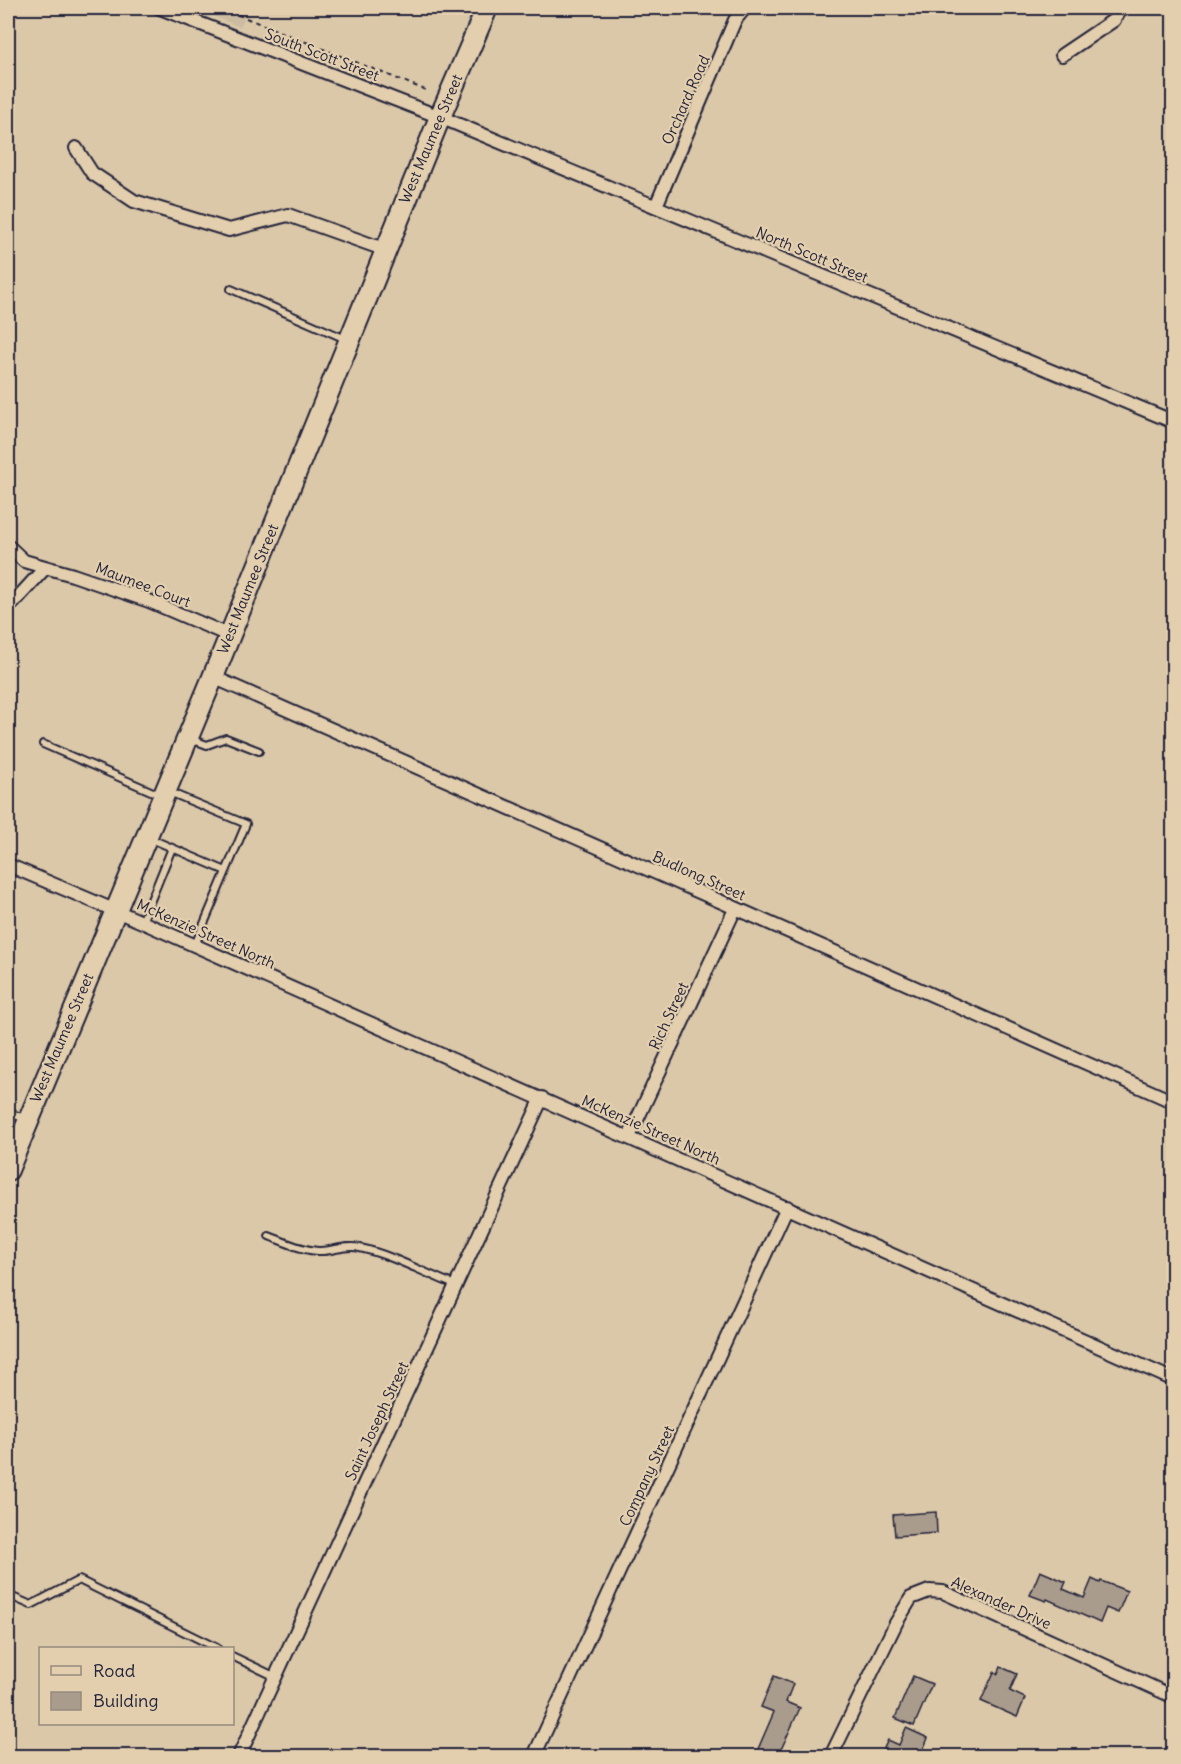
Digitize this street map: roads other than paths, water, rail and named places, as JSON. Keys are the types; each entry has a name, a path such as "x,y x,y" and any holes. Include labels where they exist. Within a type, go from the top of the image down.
{"main road":[{"name":"West Maumee Street","path":"8,1170 213,677 348,340 487,8"}],"street":[{"name":"South Scott Street","path":"160,8 440,117"},
{"name":"Orchard Road","path":"656,206 735,20 745,8"},
{"path":"1062,55 1114,20 1120,8"},
{"name":"North Scott Street","path":"440,117 1173,422"},
{"path":"76,148 92,173 134,201 229,230 288,215 386,250"},
{"name":"Maumee Court","path":"8,546 24,561 73,574 149,601 228,635"},
{"path":"8,606 45,568"},
{"name":"Budlong Street","path":"213,677 1173,1102"},
{"name":"McKenzie Street North","path":"8,865 116,910 542,1098 1173,1380"},
{"name":"Rich Street","path":"629,1137 735,909"},
{"name":"Saint Joseph Street","path":"240,1756 542,1098"},
{"name":"Company Street","path":"534,1756 787,1207"},
{"name":"Alexander Drive","path":"831,1756 896,1623 911,1598 928,1591 943,1592 1173,1696"}],"lane":[{"path":"231,289 348,340"},
{"path":"188,737 207,745 226,738 259,751"},
{"path":"43,744 246,824 195,945"},
{"path":"146,837 226,871"},
{"path":"142,922 172,848"},
{"path":"8,1113 29,1119"},
{"path":"269,1236 304,1250 320,1251 357,1247 375,1252 456,1286"},
{"path":"8,1595 31,1605 80,1580 215,1647"},
{"path":"234,1657 276,1677"}]}
